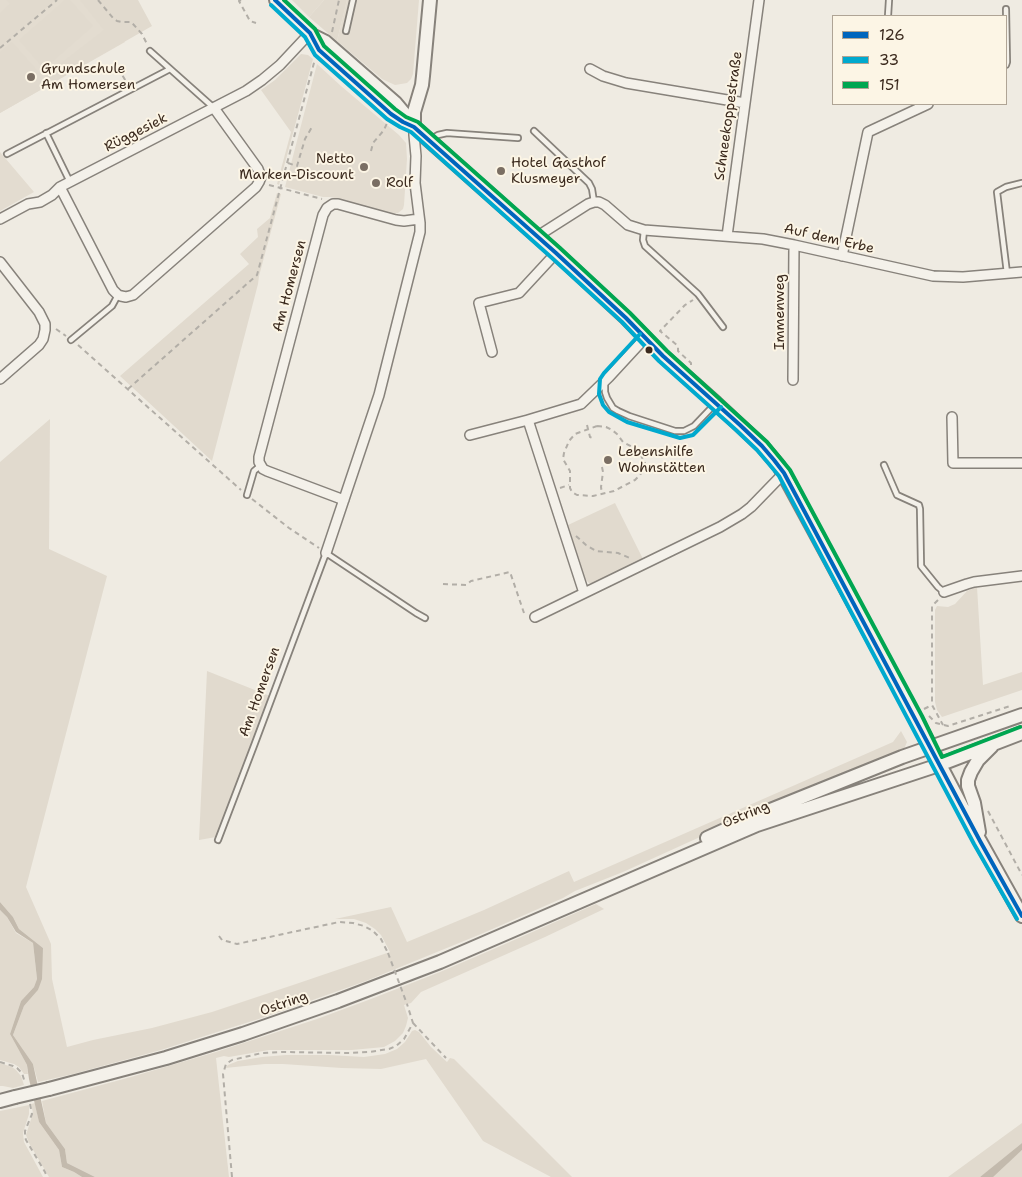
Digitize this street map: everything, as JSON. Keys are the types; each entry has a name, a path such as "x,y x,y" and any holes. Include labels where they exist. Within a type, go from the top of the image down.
{"main road":[{"path":"430,0 424,76 414,112 414,127 626,318 688,379 762,446 784,473 980,842 1022,916"},
{"name":"Ostring","path":"568,907 647,865 753,817 902,757 1022,715"},
{"name":"Ostring","path":"0,1100 15,1098 175,1055 338,1001 440,962 757,825 939,765 1022,733"},
{"path":"980,842 974,803 968,786 968,780 978,760 995,743"}],"street":[{"path":"275,0 310,33 326,42 396,102 414,127"},
{"name":"Schneekoppestraße","path":"728,236 759,0"},
{"path":"310,33 319,50 397,119 414,127"},
{"name":"Rüggesiek","path":"0,219 28,204 40,202 52,195 60,187 246,91 280,65 310,33"},
{"path":"590,70 626,83 745,103"},
{"path":"842,256 868,132 926,105"},
{"path":"60,187 113,290 118,295 126,297 133,295 256,187 259,182 261,177 258,169 214,108"},
{"name":"Am Homersen","path":"326,553 383,380 420,232 415,183 414,127"},
{"path":"539,238 544,232 594,202 605,205 628,225 644,230"},
{"path":"329,206 338,204 396,220 419,219"},
{"name":"Am Homersen","path":"261,465 259,457 323,215 329,206"},
{"name":"Auf dem Erbe","path":"644,230 763,239 933,276 953,277 1022,272"},
{"name":"Immenweg","path":"793,380 794,245"},
{"path":"492,352 480,303 519,292 556,253"},
{"path":"0,262 38,312 45,330 39,345 0,379"},
{"path":"470,435 581,404 646,338"},
{"path":"952,417 953,463 1022,463"},
{"path":"528,420 584,593"},
{"path":"261,465 267,471 344,500"},
{"path":"535,616 720,528 742,514 784,473"},
{"path":"944,592 974,582 1022,576"}],"lane":[{"path":"346,31 353,0"},
{"path":"888,15 889,0"},
{"path":"1006,9 1006,15"},
{"path":"150,51 214,108"},
{"path":"7,154 170,69"},
{"path":"534,131 589,183 594,202"},
{"path":"46,133 70,182"},
{"path":"429,140 435,136 447,133 518,138"},
{"path":"1007,273 997,192 1006,186 1022,183"},
{"path":"644,230 643,240 645,246 700,296 723,327"},
{"path":"71,340 112,306 118,295"},
{"path":"609,376 604,392 613,408 629,416 675,432 684,431 694,426 716,403"},
{"name":"Am Homersen","path":"247,495 254,472 261,465"},
{"path":"884,465 897,495 918,505 920,509 921,566 944,592"},
{"path":"326,553 425,618"},
{"name":"Am Homersen","path":"218,840 326,553"}],"path":[{"path":"0,48 57,0"},
{"path":"98,0 114,18 122,22 131,22 150,51"},
{"path":"240,0 250,21 256,23"},
{"path":"326,42 332,32 339,0"},
{"path":"128,389 257,275 315,56 319,50"},
{"path":"118,68 130,90"},
{"path":"371,151 373,143 384,130 391,114"},
{"path":"288,163 297,166 305,139 312,127"},
{"path":"259,182 324,200 329,206"},
{"path":"691,363 678,351 678,346 660,331 685,305 700,296"},
{"path":"44,324 50,325 71,340 247,495 289,528 326,553"},
{"path":"587,425 590,437 595,439"},
{"path":"601,426 612,430 623,442 638,450 645,463 645,467 640,475 631,483 602,494 581,496 572,492 569,484 570,471 564,459 564,453 569,441 575,434 588,429 601,426"},
{"path":"602,467 602,494"},
{"path":"565,535 572,534 576,536 596,551 618,553 627,556 637,567"},
{"path":"442,584 466,586 472,581 510,572 524,613"},
{"path":"944,592 932,606 932,705 944,726"},
{"path":"924,709 932,705"},
{"path":"948,726 1013,705"},
{"path":"987,810 1022,875"},
{"path":"220,936 222,940 237,944 339,922 364,926 381,939 388,953 413,1023 446,1058"},
{"path":"232,1177 222,1074 226,1064 232,1060 262,1053 350,1053 389,1049 404,1039 413,1023"},
{"path":"0,1062 13,1066 22,1073 27,1090"},
{"path":"29,1098 32,1114 24,1137 47,1177"}],"shaded area":[{"name":"Grundschule Am Homersen","path":"0,0 90,0 125,42 0,113"},
{"path":"6,0 55,0 0,47 0,13 10,4"},
{"path":"65,0 70,0 93,26 44,69 19,40"},
{"path":"80,0 138,0 152,26 0,113 0,52 12,42 43,77 104,30"},
{"path":"292,0 324,0 309,17"},
{"path":"324,0 347,0 337,41 309,17"},
{"path":"347,0 419,0 413,74 407,83 395,85 382,79 337,41"},
{"path":"301,54 308,55 313,59 279,185 277,184 291,132 261,90 275,80"},
{"path":"317,64 406,143 407,159 404,205 403,209 398,213 391,214 331,197 323,197 285,187"},
{"path":"0,152 34,192 0,211"},
{"path":"277,193 281,194 212,461 120,376 249,264 240,254 258,237 257,229 270,218"},
{"path":"50,419 49,549 107,576 26,887 51,944 52,979 67,1047 212,1012 390,952 381,935 366,923 354,919 335,919 391,907 407,942 484,910 569,871 574,882 893,742 901,731 907,742 904,749 899,752 733,822 481,934 366,981 265,1017 161,1050 38,1082 33,1064 13,1035 24,1006 38,990 43,948 19,929 13,917 0,902 0,462"},
{"path":"615,503 643,559 594,583 589,583 585,579 568,525"},
{"path":"977,587 983,685 1022,672 1022,690 942,717 937,710 935,702 935,610 937,606 948,607 955,604 967,591"},
{"path":"207,671 270,696 216,837 199,840"},
{"path":"0,902 13,917 19,929 43,948 42,979 38,990 24,1006 13,1035 33,1064 46,1123 65,1149 67,1163 95,1177 82,1177 62,1167 59,1150 39,1122 27,1065 10,1034 21,1001 34,987 37,979 33,943 16,932 7,917 0,910"},
{"path":"596,904 604,909 421,992 411,1003 404,1005 408,1018 403,1033 395,1041 384,1047 352,1050 269,1050 216,1058 229,1177 95,1177 67,1163 65,1149 46,1123 42,1101 216,1052 317,1019 440,972"},
{"path":"0,910 7,917 16,933 33,943 37,979 34,987 21,1001 10,1034 27,1065 28,1074 24,1074 14,1064 0,1060"},
{"path":"415,1030 447,1062 450,1058 454,1059 572,1177 551,1177 483,1141 426,1059 381,1069 283,1064 225,1068 238,1061 262,1057 329,1055 364,1057 385,1054 397,1049"},
{"path":"0,1063 16,1070 21,1076 24,1085 13,1088 0,1086"},
{"path":"35,1103 39,1122 59,1150 62,1167 82,1177 49,1177 26,1135 33,1113 31,1104"},
{"path":"29,1105 29,1114 23,1133 24,1142 43,1177 0,1177 0,1111"},
{"path":"1022,1123 1022,1143 983,1175 980,1177 948,1177"},
{"path":"1022,1143 1022,1150 993,1177 980,1177"},
{"path":"1022,1150 1022,1177 993,1177 993,1175"}],"transit line":[{"name":"126","path":"275,0 310,33 319,50 391,114 414,127 556,253 626,318 663,356 740,425 774,460 784,473 980,841 1022,916"},
{"name":"151","path":"284,0 315,29 324,46 395,109 406,117 418,122 560,248 630,313 667,351 767,442 790,470 922,716 942,757 1020,727"},
{"name":"33","path":"271,5 305,37 315,55 387,119 411,132 552,258 622,322 659,361 757,450 779,476 974,844 1017,919"},
{"name":"33","path":"640,334 600,379 599,394 603,405 609,412 627,422 680,438 693,435 721,407"}],"place":[{"name":"Grundschule Am Homersen","path":"31,77"},
{"name":"Netto Marken-Discount","path":"364,167"},
{"name":"Hotel Gasthof Klusmeyer","path":"501,171"},
{"name":"Rolf","path":"376,183"},
{"name":"Lebenshilfe Wohnstätten","path":"608,460"}]}
